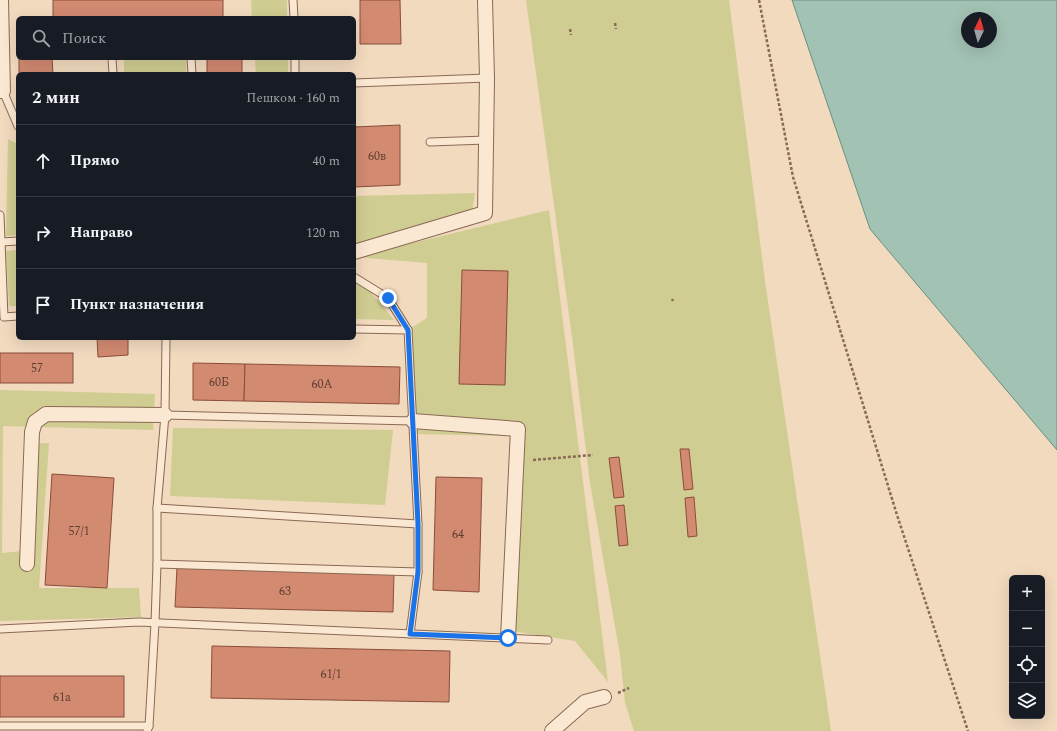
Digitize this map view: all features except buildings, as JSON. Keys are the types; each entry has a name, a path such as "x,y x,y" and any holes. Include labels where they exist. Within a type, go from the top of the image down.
{"street":[{"path":"1,0 1,91"},
{"path":"356,251 485,213 487,78 485,0"},
{"path":"27,564 32,432 35,422 46,414 165,415"},
{"path":"413,421 518,429 508,638"},
{"path":"552,731 585,702 604,697"}],"lane":[{"path":"293,0 294,16"},
{"path":"112,60 113,72"},
{"path":"191,60 192,72"},
{"path":"295,60 295,72"},
{"path":"356,83 487,78"},
{"path":"1,91 16,122"},
{"path":"430,142 486,140"},
{"path":"0,215 4,316 16,316"},
{"path":"1,242 16,240"},
{"path":"356,278 388,298 408,330 418,524 418,572 410,634"},
{"path":"356,329 408,330"},
{"path":"0,726 148,729 155,622 157,508 165,415 166,340"},
{"path":"165,415 413,421"},
{"path":"157,508 418,524"},
{"path":"157,564 418,572"},
{"path":"0,630 155,622 548,640"}],"path":[{"path":"759,0 793,177 897,515 968,731"},
{"path":"615,23 616,29"},
{"path":"570,29 571,36"},
{"path":"517,462 594,455"}],"shaded area":[{"path":"251,0 287,0 287,16 252,16"},
{"path":"526,0 729,0 765,281 831,731 634,731 625,703 620,655 590,483 572,337"},
{"path":"792,0 1057,0 1057,450 870,229"},
{"path":"124,60 186,60 186,72 124,72"},
{"path":"255,60 288,60 288,72 256,72"},
{"path":"8,139 16,143 16,235 6,236"},
{"path":"475,193 472,212 356,246 356,196"},
{"path":"549,210 608,682 575,641 512,631 511,436 414,434 408,330 427,318 427,263 356,257"},
{"path":"16,250 16,306 9,306 6,251"},
{"path":"356,283 371,292 394,320 356,319"},
{"path":"0,390 155,394 153,430 3,426 2,553 23,551 24,444 49,443 39,588 139,588 141,617 0,621"},
{"path":"173,428 393,430 385,505 170,496"}],"route":[{"path":"388,298 408,330 418,524 418,572 410,634 508,638"}]}
